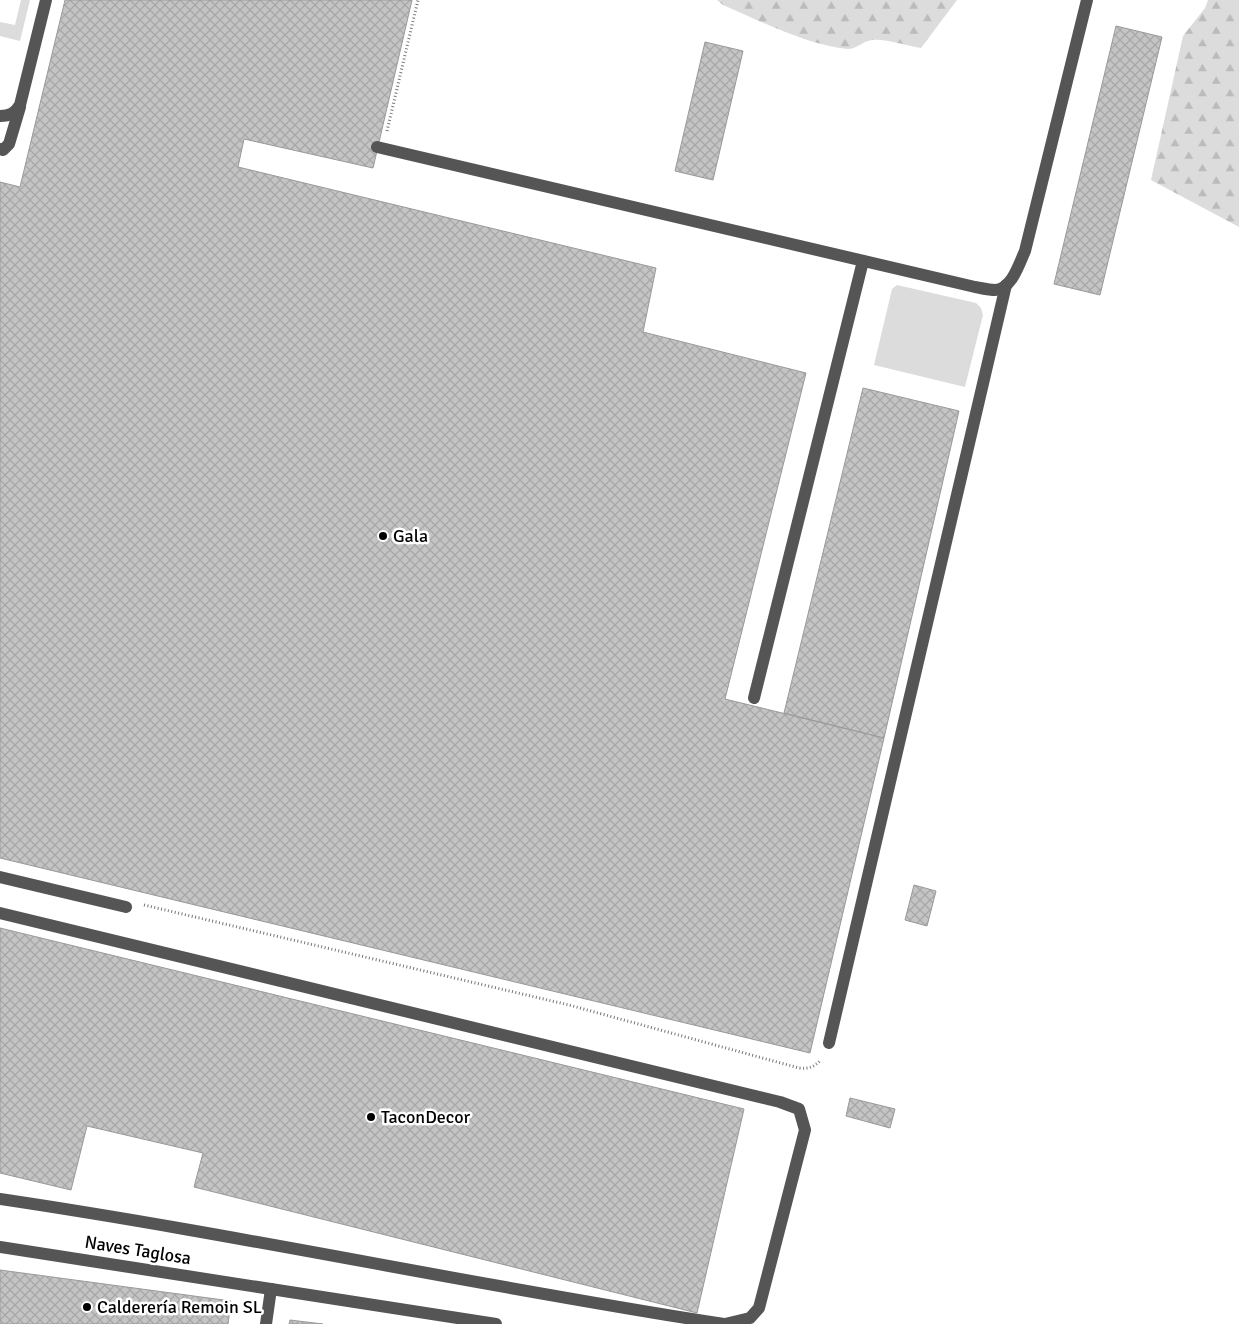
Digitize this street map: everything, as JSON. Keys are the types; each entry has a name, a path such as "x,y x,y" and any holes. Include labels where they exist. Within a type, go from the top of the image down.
{"lane":[{"path":"0,149 3,150 9,144 46,0"},
{"path":"829,1043 1006,285 1015,273 1025,251 1087,0"},
{"path":"0,116 8,116 15,113 20,105"},
{"path":"381,142 975,287 996,290 1006,285"},
{"path":"754,698 864,261"},
{"path":"0,877 126,907"},
{"path":"0,913 780,1102 799,1109 805,1130 759,1308 750,1318 724,1324 609,1306 104,1214 0,1199"},
{"name":"Naves Taglosa","path":"0,1247 496,1324"},
{"path":"266,1324 271,1289"}],"path":[{"path":"381,142 418,0"},
{"path":"126,907 137,904 569,1005 799,1068 807,1069 815,1066 826,1052 829,1043"}],"green space":[{"path":"21,0 30,0 20,41 0,36 0,22 15,25"},
{"path":"717,0 957,0 921,48 877,40 847,49 816,43 784,32 723,5"},
{"path":"1208,0 1239,0 1239,227 1151,180 1183,36 1205,8"},
{"path":"897,285 976,303 981,308 983,315 965,387 874,365 892,289"}],"building":[{"name":"Gala","path":"65,0 412,0 373,168 244,139 238,167 656,268 643,332 806,373 725,699 884,738 810,1053 0,858 0,182 20,187"},
{"path":"1116,26 1162,37 1100,295 1054,284"},
{"path":"705,42 743,51 713,180 675,171"},
{"path":"863,388 959,411 884,738 784,713"},
{"path":"914,885 936,891 927,926 905,920"},
{"name":"TaconDecor","path":"0,928 744,1109 697,1313 194,1187 203,1153 87,1126 71,1190 0,1173"},
{"path":"850,1098 895,1109 890,1128 846,1116"},
{"path":"0,1270 231,1301 228,1324 0,1324"},
{"path":"290,1320 323,1324 289,1324"}],"place":[{"name":"Gala","path":"383,536"},
{"name":"TaconDecor","path":"371,1117"},
{"name":"Calderería Remoin SL","path":"87,1307"}]}
